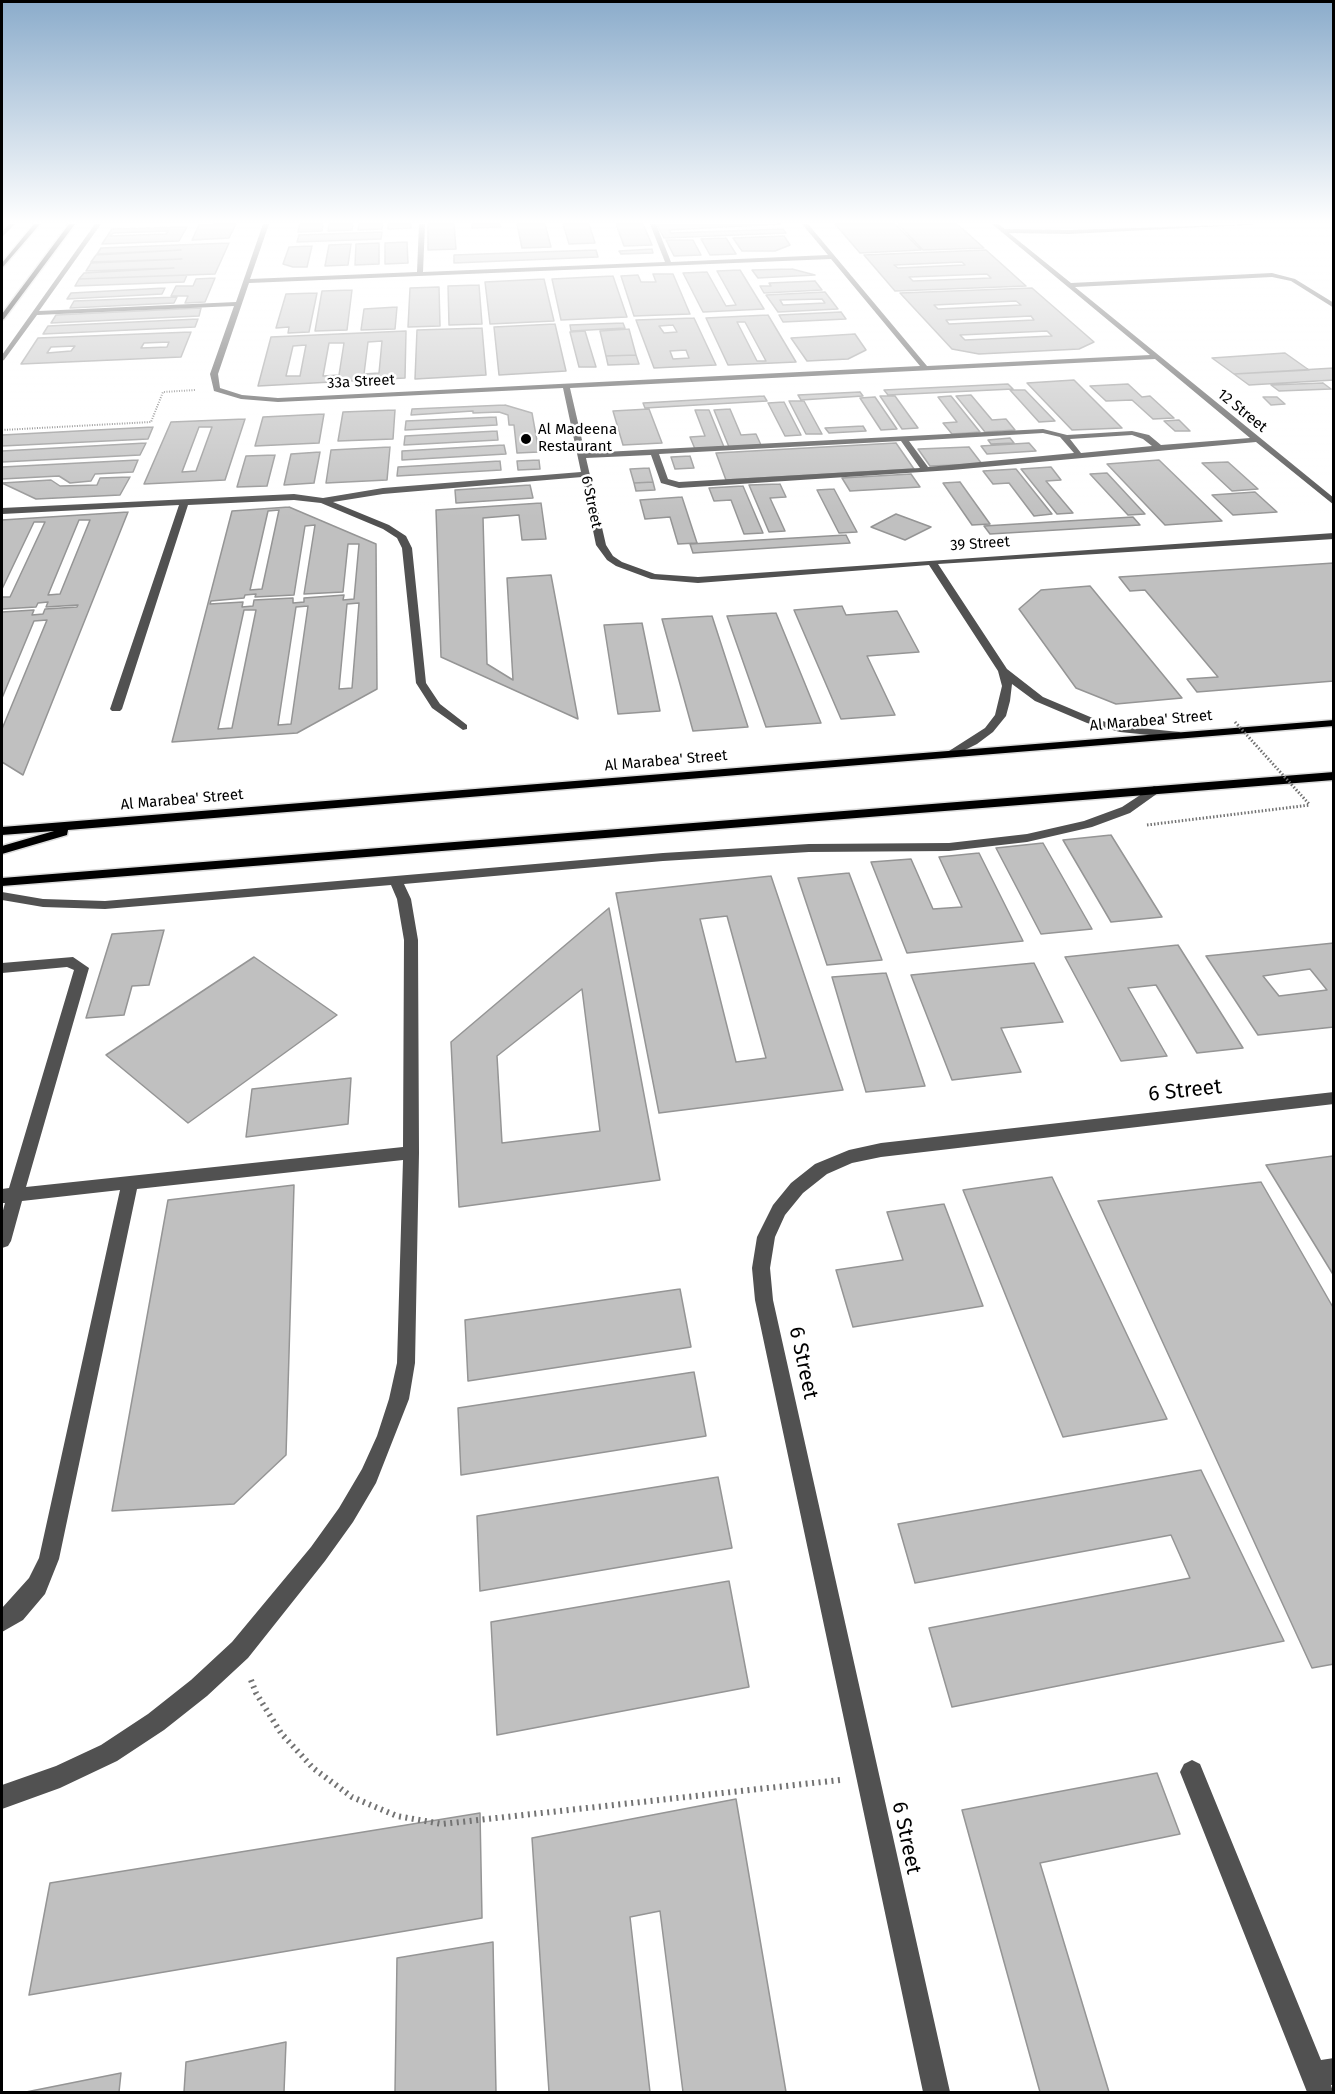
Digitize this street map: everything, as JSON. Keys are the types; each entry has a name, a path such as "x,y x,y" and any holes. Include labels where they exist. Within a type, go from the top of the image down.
{"main road":[{"name":"Al Marabea' Street","path":"2,831 1334,723"},
{"path":"2,882 1334,776"},
{"path":"2,850 80,825"}],"street":[{"path":"2,358 28,322"},
{"path":"217,389 214,374 232,322"},
{"path":"886,322 925,368"},
{"name":"12 Street","path":"1114,322 1334,503"},
{"name":"33a Street","path":"217,389 241,398 271,400 1156,357"},
{"name":"6 Street","path":"566,387 601,545 610,558 630,569"},
{"path":"581,456 1043,431 1065,437 1132,433 1146,437 1160,448"},
{"path":"1065,437 1079,455"},
{"path":"904,439 926,470"},
{"path":"654,452 664,481 674,485 926,470 1257,441"},
{"path":"323,501 383,491 585,474"},
{"path":"2,511 283,496 323,501 386,527 405,542 421,683 436,706 463,727"},
{"path":"116,709 185,501"},
{"name":"39 Street","path":"630,569 661,578 698,580 932,562 1334,536"},
{"path":"932,562 1003,671 1019,686 1065,712 1120,729 1179,735"},
{"path":"952,753 989,730 1000,716 1005,701 1006,686 1003,671"},
{"path":"2,896 44,903 105,904 749,851 809,848 913,849 961,846 1027,838 1067,830 1126,810 1154,790"},
{"path":"2,1797 60,1776 109,1753 156,1722 199,1688 240,1650 318,1554 346,1515 369,1476 399,1399 406,1363 411,1153 411,940 404,899 395,879"},
{"path":"2,968 67,962 73,962 82,968 8,1196 2,1241"},
{"name":"6 Street","path":"936,2092 764,1300 761,1268 766,1237 778,1210 797,1188 821,1169 849,1157 880,1150 1334,1098"},
{"path":"8,1196 411,1153"},
{"path":"2,1621 15,1612 37,1586 50,1558 130,1183"},
{"path":"1192,1772 1322,2080"}],"path":[{"path":"2,430 152,422 163,392 217,389"},
{"path":"1126,810 1136,826 1310,806 1235,722"},
{"path":"240,1650 262,1703 281,1733 313,1768 352,1797 397,1816 442,1824 868,1777"}],"building":[{"path":"197,322 195,327 43,334 48,326"},
{"path":"278,322 311,322 309,332 288,333 289,327 276,328"},
{"path":"317,322 348,322 347,330 315,331"},
{"path":"362,322 396,322 395,329 361,330"},
{"path":"408,322 440,322 440,326 408,327"},
{"path":"449,322 482,322 482,324 449,325"},
{"path":"490,322 539,322 490,324"},
{"path":"637,322 696,322 716,365 654,368","holes":["673,325 677,332 664,333 659,326","686,350 689,358 673,359 670,351"]},
{"path":"708,322 772,322 796,362 728,365","holes":["737,322 745,322 766,361 757,361"]},
{"path":"927,322 947,322 949,324 1071,322 1094,342 1079,349 979,354 952,349","holes":["1047,331 1052,336 965,340 960,335"]},
{"path":"623,323 625,328 571,331 570,325"},
{"path":"555,324 566,371 499,375 494,327"},
{"path":"482,328 486,375 415,379 417,330"},
{"path":"629,329 636,355 606,356 600,331"},
{"path":"406,331 405,378 258,386 271,337","holes":["382,341 379,373 364,374 368,342","329,343 344,343 339,375 323,376","306,345 300,376 286,376 293,346"]},
{"path":"585,331 596,367 579,367 570,332"},
{"path":"191,332 181,357 21,364 38,338","holes":["169,342 167,347 141,348 144,343","75,346 71,351 47,353 51,347"]},
{"path":"855,334 866,350 848,359 807,361 791,338"},
{"path":"1285,353 1309,370 1234,374 1212,358"},
{"path":"636,355 639,364 608,365 606,356"},
{"path":"1334,368 1334,380 1249,385 1234,374"},
{"path":"1074,380 1122,428 1072,430 1027,383"},
{"path":"1323,383 1331,389 1279,391 1271,385"},
{"path":"1008,384 1013,389 888,395 884,390"},
{"path":"1128,384 1142,397 1150,396 1174,418 1153,419 1132,400 1106,401 1090,386"},
{"path":"1010,390 1025,390 1055,421 1039,422"},
{"path":"860,392 863,396 801,400 798,395"},
{"path":"971,395 992,420 1006,419 1015,430 985,432 956,396"},
{"path":"764,396 767,401 645,408 643,403"},
{"path":"880,396 895,396 918,428 902,429"},
{"path":"951,396 980,432 952,434 943,423 957,422 938,397"},
{"path":"875,397 897,429 881,430 860,398"},
{"path":"1263,397 1277,397 1285,404 1271,405"},
{"path":"789,401 804,401 822,434 806,434"},
{"path":"784,402 801,435 785,436 768,403"},
{"name":"Al Madeena Restaurant","path":"505,405 532,413 539,452 517,453 514,425 509,425 508,415 499,412 473,413 473,411 411,415 412,409"},
{"path":"649,409 662,443 623,445 613,411"},
{"path":"730,409 741,435 756,434 761,445 729,447 714,410"},
{"path":"395,410 393,439 338,441 343,412"},
{"path":"695,410 709,410 724,447 695,449 690,437 705,436"},
{"path":"324,414 319,443 255,446 263,417"},
{"path":"496,417 497,425 405,430 406,421"},
{"path":"245,419 225,480 144,484 171,422","holes":["199,427 212,427 196,471 182,472"]},
{"path":"1179,420 1190,431 1175,431 1164,421"},
{"path":"863,426 866,431 829,433 825,428"},
{"path":"153,427 148,439 2,446 2,435"},
{"path":"497,431 498,440 404,445 405,436"},
{"path":"1010,438 1014,443 991,444 988,440"},
{"path":"146,443 140,455 2,462 2,451"},
{"path":"896,443 914,469 726,480 716,453"},
{"path":"1029,443 1036,451 987,454 981,446"},
{"path":"504,445 506,454 402,460 402,451"},
{"path":"390,447 387,480 326,483 331,450"},
{"path":"969,447 982,464 930,466 918,449"},
{"path":"320,452 314,483 284,485 291,454"},
{"path":"275,455 267,486 237,487 246,456"},
{"path":"690,456 694,468 675,469 671,457"},
{"path":"138,460 133,472 95,474 91,481 70,483 59,476 2,479 2,467"},
{"path":"539,460 540,469 518,470 517,461"},
{"path":"1159,460 1222,521 1165,525 1107,464"},
{"path":"500,461 501,470 397,476 398,467"},
{"path":"1228,462 1258,489 1232,491 1202,463"},
{"path":"1051,467 1061,480 1046,481 1073,513 1057,514 1021,469"},
{"path":"649,468 653,482 634,483 630,469"},
{"path":"1016,469 1052,514 1034,516 1009,483 993,484 983,471"},
{"path":"1107,473 1145,514 1128,515 1090,474"},
{"path":"911,474 920,487 850,491 842,478"},
{"path":"130,477 120,495 36,499 2,483 51,480 60,486 97,485 100,478"},
{"path":"653,482 655,490 636,491 634,483"},
{"path":"960,482 990,524 972,525 943,483"},
{"path":"780,484 786,497 770,498 785,531 769,532 749,485"},
{"path":"530,485 533,498 456,503 455,490"},
{"path":"743,486 763,533 744,534 731,500 714,501 709,488"},
{"path":"834,489 857,532 839,533 817,490"},
{"path":"1255,492 1277,512 1233,515 1212,495"},
{"path":"682,497 697,543 678,544 670,517 645,519 640,500"},
{"path":"541,503 546,539 522,540 519,515 483,518 487,664 513,680 507,578 551,575 578,719 441,657 436,510"},
{"path":"289,507 376,544 377,689 297,733 172,742 232,511","holes":["279,510 262,589 250,590 268,511","315,525 304,594 343,592 348,544 359,544 354,599 343,600 344,595 304,598 304,602 293,603 293,598 254,600 253,606 242,607 243,602 210,604 211,601 244,598 245,595 256,594 255,597 294,595 305,526","359,603 352,688 339,689 347,604","308,606 291,724 278,725 296,607","244,610 256,610 232,728 218,729"]},
{"path":"128,512 23,775 2,762 2,729 47,620 34,621 2,698 2,612 34,610 32,615 43,614 45,609 77,607 78,605 46,607 48,602 38,603 36,607 2,609 2,597 10,597 45,522 34,522 2,589 2,520","holes":["79,520 90,520 60,594 48,595"]},
{"path":"896,514 931,527 905,540 871,527"},
{"path":"1133,517 1140,525 990,534 984,526"},
{"path":"846,535 850,543 693,553 690,544"},
{"path":"1334,563 1334,681 1197,692 1187,679 1218,677 1145,590 1130,591 1119,577"},
{"path":"1090,586 1182,698 1116,704 1076,688 1019,609 1041,590"},
{"path":"842,606 846,615 897,611 919,652 867,656 895,715 841,719 794,610"},
{"path":"776,613 821,723 766,727 727,616"},
{"path":"712,616 748,727 693,731 662,619"},
{"path":"642,623 660,711 618,714 604,625"},
{"path":"1111,835 1162,917 1111,922 1063,840"},
{"path":"1043,843 1092,929 1041,934 996,848"},
{"path":"979,853 1023,941 907,953 871,862 911,859 933,909 962,907 939,857"},
{"path":"849,873 882,960 827,965 798,878"},
{"path":"771,876 843,1090 659,1113 616,893","holes":["727,916 766,1058 736,1062 700,919"]},
{"path":"609,908 660,1180 459,1207 451,1042","holes":["582,989 600,1131 502,1143 497,1056"]},
{"path":"164,930 149,985 132,986 124,1015 86,1018 112,934"},
{"path":"1334,943 1334,1027 1258,1035 1206,956","holes":["1310,969 1327,990 1279,996 1263,976"]},
{"path":"1178,945 1243,1048 1197,1053 1156,985 1128,988 1167,1056 1121,1061 1065,957"},
{"path":"254,957 337,1015 188,1123 106,1055"},
{"path":"1034,963 1063,1022 1001,1028 1021,1072 952,1080 911,975"},
{"path":"886,973 925,1086 866,1092 832,977"},
{"path":"351,1078 348,1124 246,1137 252,1089"},
{"path":"1334,1157 1334,1276 1266,1165"},
{"path":"1052,1177 1167,1419 1063,1437 963,1190"},
{"path":"1261,1182 1334,1309 1334,1664 1312,1668 1098,1201"},
{"path":"294,1185 286,1455 234,1504 112,1511 168,1200"},
{"path":"944,1204 983,1306 853,1327 836,1270 903,1260 887,1212"},
{"path":"680,1289 691,1347 468,1381 465,1320"},
{"path":"694,1372 706,1436 461,1475 458,1408"},
{"path":"1201,1470 1284,1641 952,1707 929,1628 1190,1578 1171,1535 915,1583 898,1524"},
{"path":"718,1477 732,1548 480,1591 477,1516"},
{"path":"729,1581 749,1687 497,1735 491,1622"},
{"path":"1157,1773 1180,1834 1040,1863 1109,2092 1040,2092 962,1810"},
{"path":"736,1799 786,2092 683,2092 660,1911 630,1917 650,2092 549,2092 532,1838"},
{"path":"480,1813 482,1918 29,1995 50,1883"},
{"path":"493,1942 496,2092 395,2092 397,1958"},
{"path":"286,2042 284,2092 184,2092 186,2062"},
{"path":"121,2073 119,2092 26,2092"}],"place":[{"name":"Al Madeena Restaurant","path":"526,439"}]}
